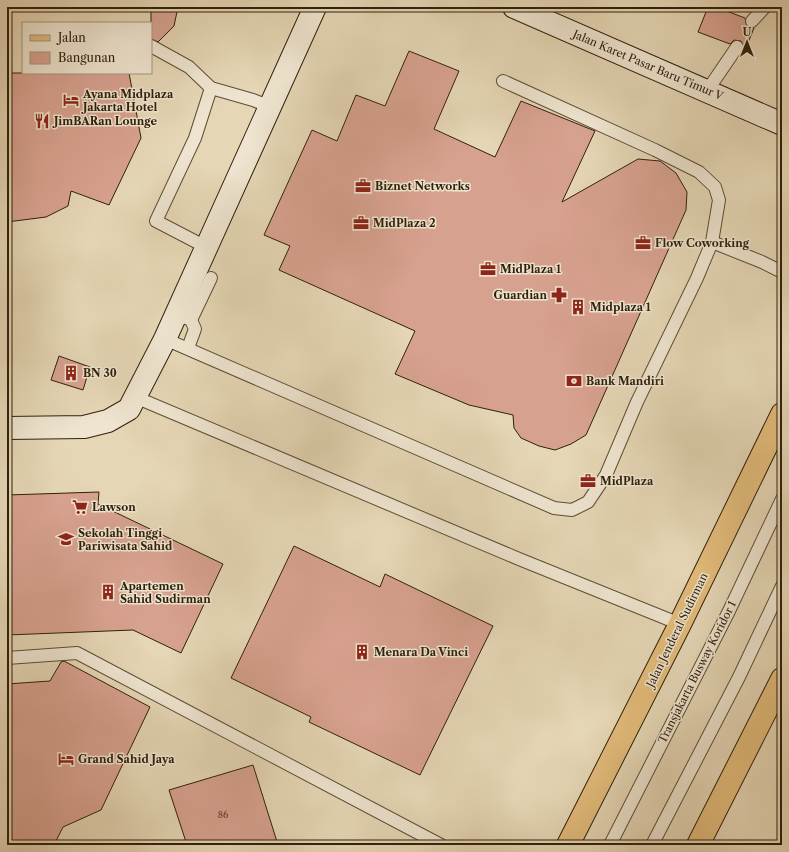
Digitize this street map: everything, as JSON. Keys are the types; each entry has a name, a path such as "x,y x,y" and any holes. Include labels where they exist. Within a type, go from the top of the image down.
{"main road":[{"name":"Jalan Jenderal Sudirman","path":"568,845 680,624 782,414"},
{"path":"698,845 782,679"}],"street":[{"path":"7,428 84,427 108,421 130,409 165,339 183,317 206,247 271,107 315,7"},
{"name":"Jalan Karet Pasar Baru Timur V","path":"514,7 782,124"}],"lane":[{"path":"752,21 763,7"},
{"path":"152,47 189,67 211,88 253,100 271,107"},
{"path":"707,91 737,47"},
{"path":"165,339 554,508 572,510 588,502 606,475 637,402 697,278 712,242 719,200 715,187 699,172 655,150 503,81"},
{"path":"206,247 156,221 195,138 211,88"},
{"path":"712,242 762,262 782,272"},
{"path":"188,348 195,328 183,317 211,278"},
{"path":"135,397 532,564 680,624"},
{"name":"Transjakarta Busway Koridor 1","path":"610,845 729,611 782,499"},
{"path":"652,845 739,677 782,586"},
{"path":"7,658 77,653 442,845"}],"building":[{"path":"151,7 178,7 174,26 158,42 152,39"},
{"path":"708,7 716,7 745,18 747,26 754,28 745,50 741,41 734,40 730,44 698,32"},
{"path":"409,51 459,71 434,129 495,157 521,101 595,131 562,202 638,159 660,161 676,173 687,192 686,210 586,435 571,444 555,450 539,446 521,438 514,428 513,415 469,405 395,374 415,331 279,270 290,246 264,235 312,130 337,141 356,95 385,106"},
{"name":"Ayana Midplaza Jakarta Hotel","path":"7,73 129,74 141,138 109,205 71,191 68,206 46,217 7,222"},
{"name":"BN 30","path":"59,356 90,367 83,390 51,380"},
{"name":"Apartemen Sahid Sudirman","path":"99,492 98,504 223,564 181,653 133,630 7,635 7,495"},
{"name":"Menara Da Vinci","path":"294,546 380,587 385,574 493,626 420,775 309,722 311,717 231,678"},
{"name":"Grand Sahid Jaya","path":"64,661 150,707 101,810 63,827 54,845 7,845 7,684 50,681 61,662"},
{"name":"Grand Sahid Jaya","path":"253,765 278,845 187,845 169,790"}],"place":[{"name":"Ayana Midplaza Jakarta Hotel","path":"71,100"},
{"name":"JimBARan Lounge","path":"42,121"},
{"name":"Biznet Networks","path":"363,186"},
{"name":"MidPlaza 2","path":"361,223"},
{"name":"Flow Coworking","path":"643,243"},
{"name":"MidPlaza 1","path":"488,269"},
{"name":"Guardian","path":"559,295"},
{"name":"Midplaza 1","path":"578,307"},
{"name":"BN 30","path":"71,373"},
{"name":"Bank Mandiri","path":"574,381"},
{"name":"MidPlaza","path":"588,481"},
{"name":"Lawson","path":"80,507"},
{"name":"Sekolah Tinggi Pariwisata Sahid","path":"66,539"},
{"name":"Apartemen Sahid Sudirman","path":"108,592"},
{"name":"Menara Da Vinci","path":"362,652"},
{"name":"Grand Sahid Jaya","path":"66,759"}]}
